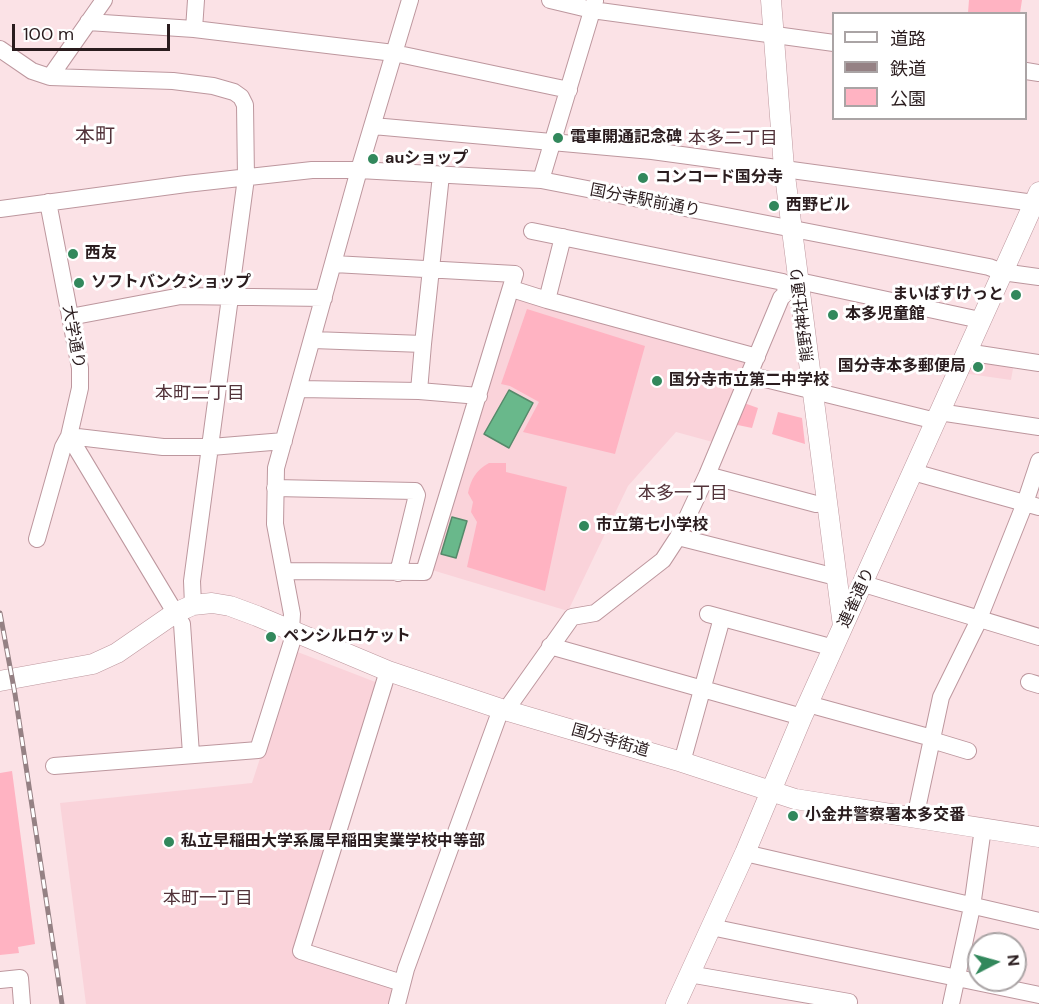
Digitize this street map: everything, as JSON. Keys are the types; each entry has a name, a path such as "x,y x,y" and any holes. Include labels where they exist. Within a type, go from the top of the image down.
{"main road":[{"name":"熊野神社通り","path":"771,0 784,168 792,230 795,288 812,390 843,626"},
{"name":"連雀通り","path":"676,1004 745,854 805,710 864,584 980,320 1035,209"},
{"name":"国分寺街道","path":"193,605 212,603 231,606 388,671 795,799 1039,837"},
{"path":"0,681 85,666 106,659 175,614 193,605"}],"street":[{"path":"51,77 104,0"},
{"path":"194,29 196,0"},
{"path":"54,766 258,750 293,631 292,614 275,524 276,468 359,170 410,0"},
{"path":"550,0 832,43"},
{"path":"541,180 594,5"},
{"path":"88,22 194,29 394,53 569,90"},
{"path":"0,50 32,71 51,77 173,81 213,86 234,92 241,97 246,114 246,178 192,581 193,605"},
{"path":"373,126 652,151 784,168 1035,209"},
{"name":"国分寺駅前通り","path":"0,209 312,170 359,170 541,180 989,267 1002,272 1039,277"},
{"path":"419,391 441,175"},
{"name":"大学通り","path":"38,539 63,447 69,436 80,388 78,351 69,317 48,202"},
{"path":"532,231 783,282 795,288 980,320"},
{"path":"547,300 563,237"},
{"path":"284,571 424,572 515,274 334,264"},
{"path":"397,1004 412,952 503,709 572,617 595,613 663,560 678,537 707,476 781,298 795,288"},
{"path":"512,289 757,357"},
{"path":"69,317 181,296 324,298"},
{"path":"313,340 423,344"},
{"path":"966,352 1039,363"},
{"path":"749,375 938,416 1039,428"},
{"path":"299,389 419,391 478,396"},
{"path":"69,436 163,447 211,447 284,441"},
{"path":"69,436 182,624 191,754"},
{"path":"915,818 941,697 1032,505 1039,461"},
{"path":"913,472 1032,505"},
{"path":"707,476 816,504 826,503"},
{"path":"275,488 414,491 417,495 398,573"},
{"path":"678,537 836,577"},
{"path":"864,584 1039,637"},
{"path":"682,762 703,689 715,616 834,648"},
{"path":"550,646 703,689 932,738 935,741 968,751"},
{"path":"388,671 301,951 402,982"},
{"path":"951,1004 972,907 983,828"},
{"path":"745,854 1039,921"},
{"path":"711,927 1039,995"},
{"path":"689,974 849,1002"},
{"path":"0,980 20,978 22,1004"}],"shaded area":[{"path":"517,296 757,357 720,444 676,432 628,486 568,611 432,570"},
{"path":"970,357 1014,363 1011,380 962,373"},
{"path":"509,390 533,403 509,448 484,434"},
{"path":"452,517 467,521 456,558 441,554"},
{"path":"295,651 378,683 298,952 394,988 391,1004 86,1004 60,803 252,783"}],"green space":[{"path":"969,0 1022,0 1020,12 968,12"},
{"path":"527,309 645,346 615,454 523,432 539,402 510,386 501,384"},
{"path":"744,403 758,408 752,428 733,424"},
{"path":"778,412 802,418 805,444 772,434"},
{"path":"489,463 506,463 506,472 567,487 545,591 467,567 477,522 471,512 473,502 468,493 475,475"},
{"path":"12,771 35,944 18,947 19,953 0,955 0,773"}],"railway":[{"path":"0,613 15,694 62,1004"}],"place":[{"name":"電車開通記念碑","path":"558,138"},
{"name":"auショップ","path":"373,159"},
{"name":"コンコード国分寺","path":"643,178"},
{"name":"西野ビル","path":"774,206"},
{"name":"西友","path":"73,254"},
{"name":"ソフトバンクショップ","path":"79,283"},
{"name":"まいばすけっと","path":"1016,295"},
{"name":"本多児童館","path":"833,315"},
{"name":"国分寺本多郵便局","path":"978,367"},
{"name":"国分寺市立第二中学校","path":"657,381"},
{"name":"市立第七小学校","path":"584,526"},
{"name":"ペンシルロケット","path":"271,637"},
{"name":"小金井警察署本多交番","path":"793,816"},
{"name":"私立早稲田大学系属早稲田実業学校中等部","path":"169,842"}],"district":[{"name":"本町","path":"95,137"},
{"name":"本多二丁目","path":"733,139"},
{"name":"本町二丁目","path":"200,394"},
{"name":"本多一丁目","path":"683,494"},
{"name":"本町一丁目","path":"208,899"}]}
